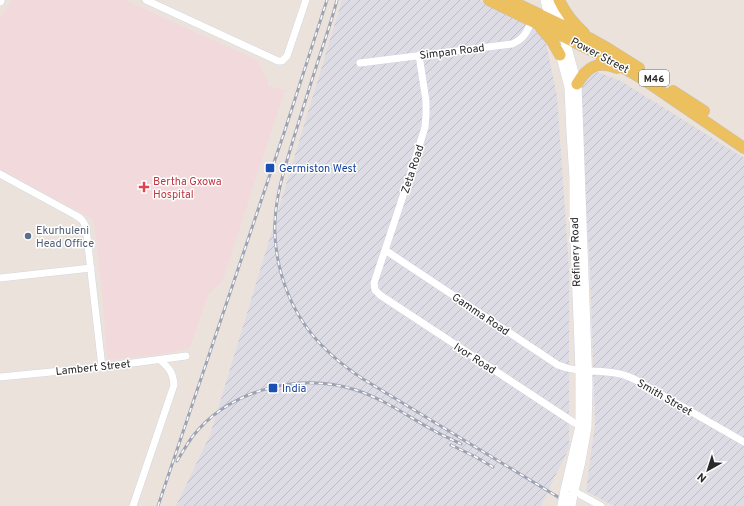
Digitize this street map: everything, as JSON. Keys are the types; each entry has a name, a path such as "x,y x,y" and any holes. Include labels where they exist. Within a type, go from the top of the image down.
{"main road":[{"name":"Power Street","path":"489,0 560,31 643,79 744,148"},
{"name":"Power Street","path":"509,0 536,20 550,20 560,31 591,39 607,48 744,139"},
{"path":"545,0 550,20"},
{"name":"Refinery Road","path":"554,0 560,31 577,84 578,217 584,371 584,426 581,461 570,491 562,506"},
{"path":"559,0 574,24 591,39"},
{"path":"536,20 560,55"},
{"name":"Refinery Road","path":"560,31 560,55 569,87 574,178 578,217"},
{"path":"577,84 586,71 600,64 611,65 643,79"},
{"name":"Refinery Road","path":"570,491 571,506"}],"street":[{"path":"146,0 278,60 282,60 287,56 306,0"},
{"name":"Simpan Road","path":"360,63 512,44 522,38 536,20"},
{"name":"Zeta Road","path":"376,279 425,127 426,101 419,55"},
{"path":"0,174 82,219 86,228 102,366"},
{"name":"Gamma Road","path":"385,250 548,359 562,367 584,371"},
{"path":"0,278 91,268"},
{"name":"Ivor Road","path":"376,279 374,286 375,290 380,295 573,422 584,426"},
{"name":"Lambert Street","path":"0,377 186,356"},
{"path":"133,506 174,384 172,374 160,360"},
{"name":"Smith Street","path":"584,371 616,373 627,376 744,442"},
{"path":"570,491 601,506"}],"shaded area":[{"name":"Bertha Gxowa Hospital","path":"12,0 125,0 257,60 268,81 268,86 285,90 223,280 208,295 190,348 163,354 107,360 103,303 95,230 92,219 0,169 0,18"},
{"path":"342,0 479,0 543,29 557,96 569,268 569,448 541,506 176,506 210,435"},
{"path":"598,72 621,81 744,158 744,506 614,506 586,491 595,424 590,269 579,101 581,84 588,76"}],"railway":[{"path":"158,506 285,130 327,0"},
{"path":"337,0 288,158 277,200 275,228 276,249 284,284 291,301 309,331 320,344 347,368 573,506"},
{"path":"177,461 193,436 208,420 226,406 246,396 267,389 290,384 312,383 334,385 356,390 385,403 461,444"},
{"path":"451,445 478,458"},
{"path":"474,456 493,467"}],"place":[{"name":"Germiston West","path":"270,168"},
{"name":"Bertha Gxowa Hospital","path":"144,187"},
{"name":"Ekurhuleni Head Office","path":"28,236"},
{"name":"India","path":"273,388"}]}
